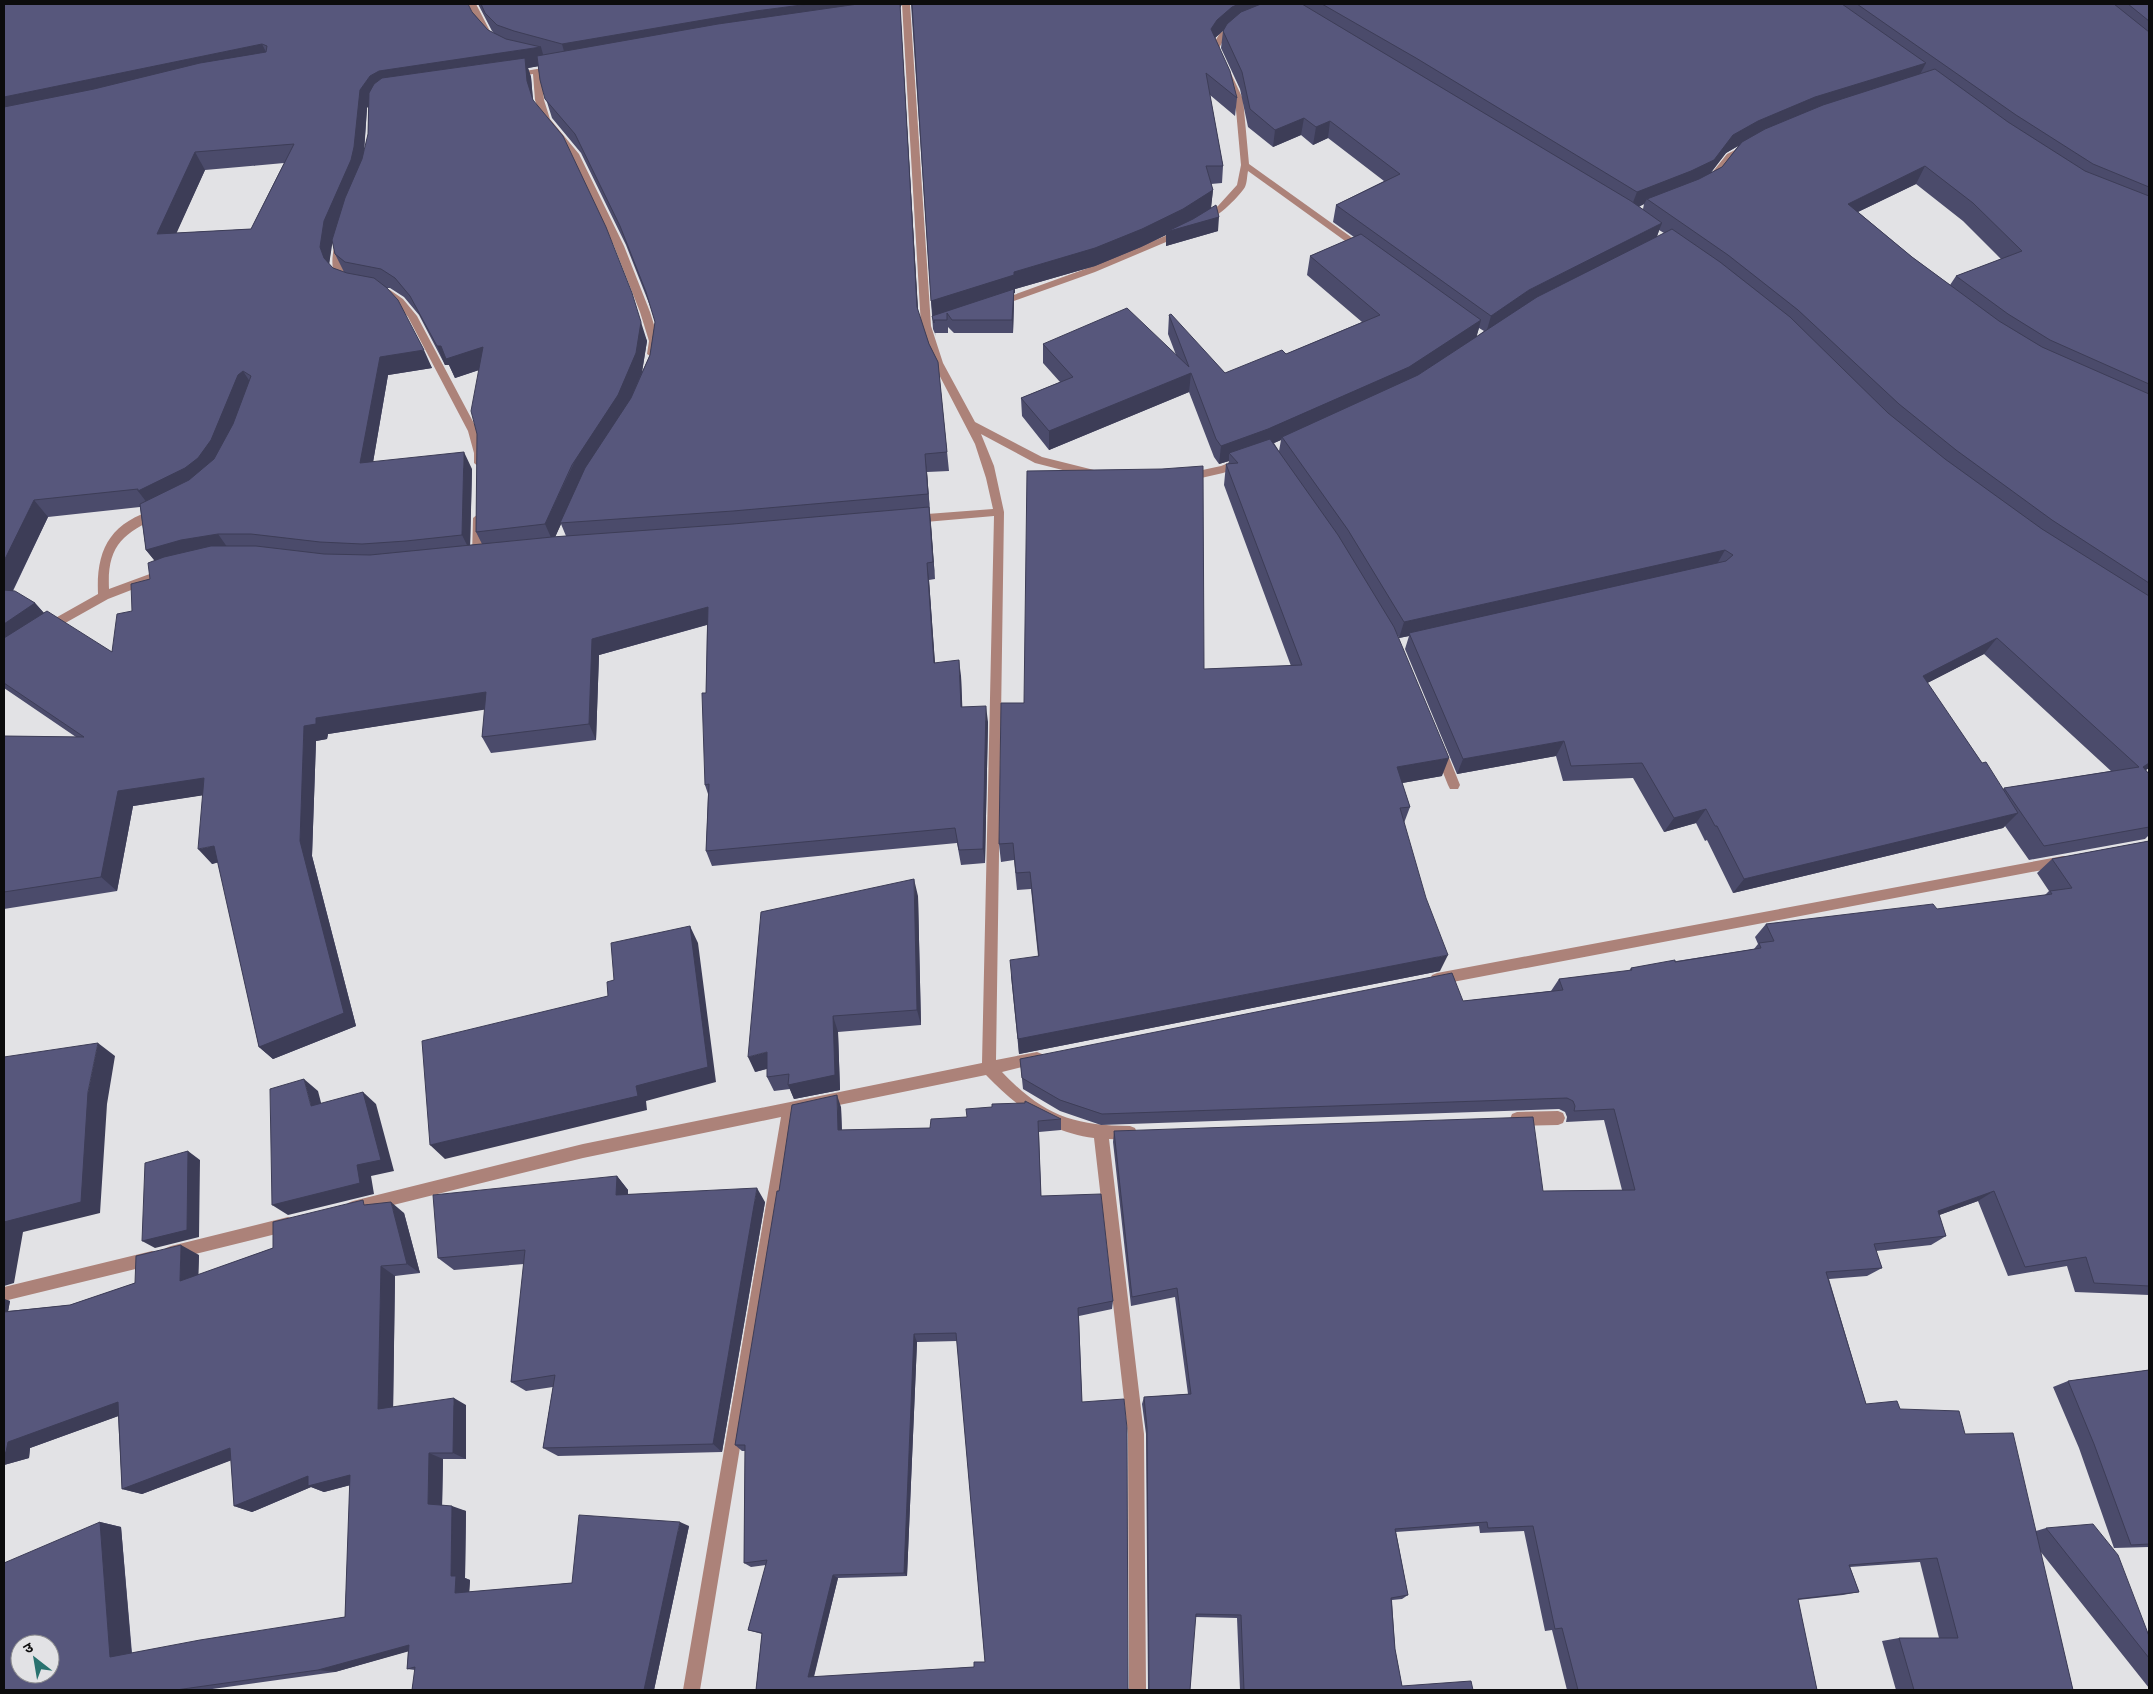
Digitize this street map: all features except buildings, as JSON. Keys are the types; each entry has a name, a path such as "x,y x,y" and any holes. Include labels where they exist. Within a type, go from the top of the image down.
{"street":[{"path":"472,4 485,31 494,42"},
{"path":"907,9 921,270 937,361 972,425 996,494 999,512 989,1068 1020,1100 1036,1111 1064,1125 1101,1134 1141,1132"},
{"path":"990,306 1046,288 1115,262 1193,227 1221,208 1241,186 1245,166 1239,99 1215,48 1217,40 1226,31 1243,24"},
{"path":"503,77 537,72 562,65 546,60"},
{"path":"537,72 542,111 548,124 575,154 619,246 645,312 654,341 650,365"},
{"path":"1704,185 1711,180 1730,156 1754,143"},
{"path":"1245,166 1370,254"},
{"path":"345,226 335,259 339,275 351,285 387,292 400,301 412,316 473,431 479,453 478,472"},
{"path":"972,425 1039,460 1104,477"},
{"path":"1174,478 1223,469 1254,458"},
{"path":"104,596 102,573 109,546 119,534 141,520 166,508"},
{"path":"477,556 478,510"},
{"path":"902,520 999,512"},
{"path":"36,636 104,596 177,568"},
{"path":"1436,741 1454,785"},
{"path":"1426,982 2081,858"},
{"path":"343,1211 583,1151 1048,1056"},
{"path":"692,1690 789,1110"},
{"path":"1499,1120 1558,1118"},
{"path":"1101,1134 1136,1434 1138,1690"},
{"path":"4,1294 304,1220"}]}
